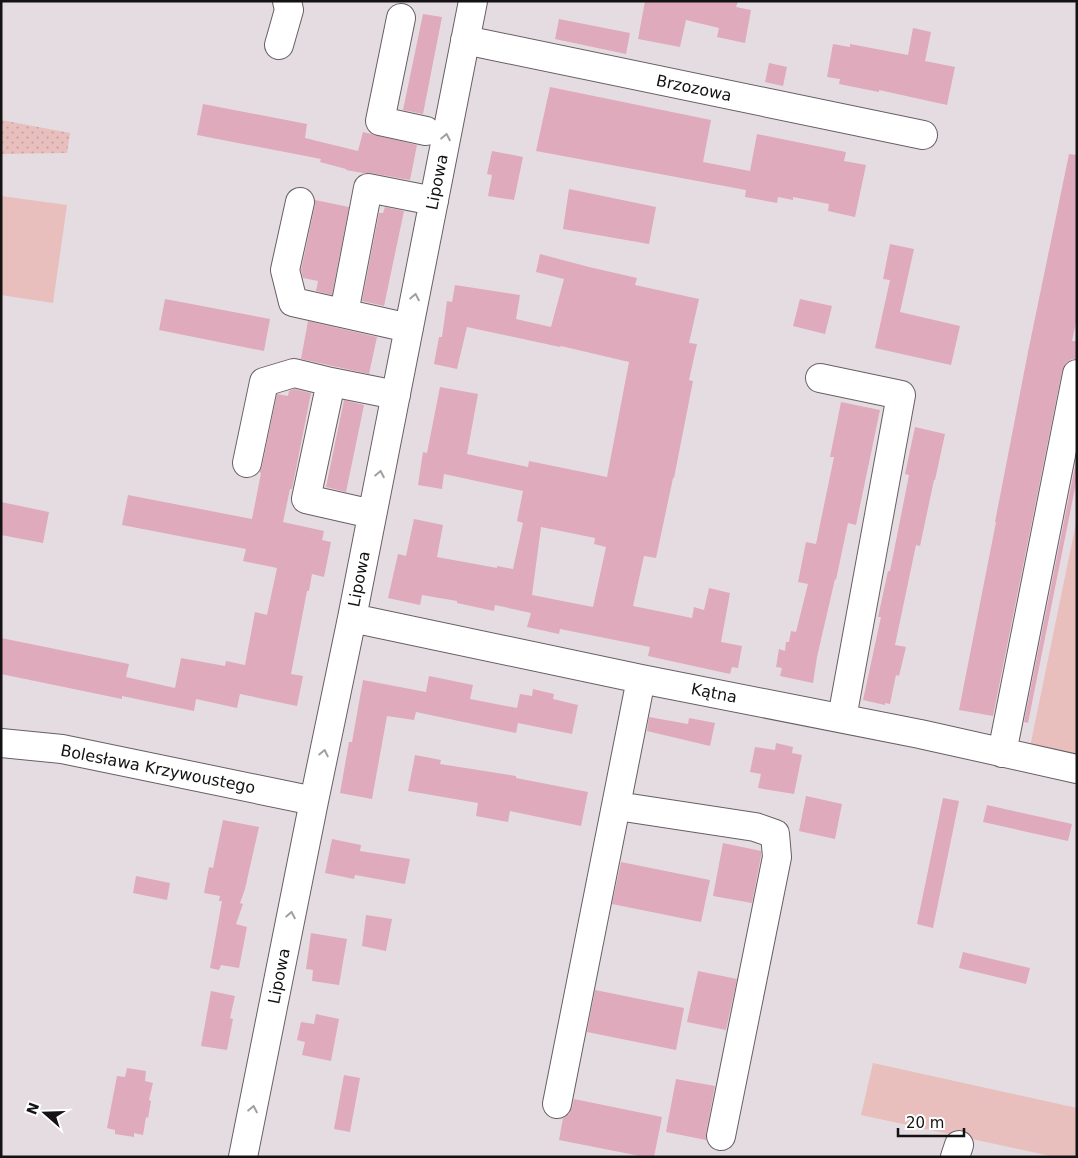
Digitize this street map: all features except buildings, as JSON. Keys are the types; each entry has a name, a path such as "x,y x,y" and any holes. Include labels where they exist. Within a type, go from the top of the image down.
{"street":[{"path":"279,45 289,10 286,1"},
{"name":"Lipowa","path":"243,1157 352,618 473,1"},
{"path":"401,18 380,121 426,131"},
{"name":"Brzozowa","path":"465,40 923,135"},
{"path":"344,313 368,188 434,201"},
{"path":"300,202 284,270 293,302 409,328"},
{"path":"247,464 264,382 294,373 396,394"},
{"path":"1002,752 1077,374"},
{"path":"820,378 901,395 842,718"},
{"path":"331,382 306,499 372,514"},
{"name":"Kątna","path":"352,618 641,679 920,734 1077,769"},
{"path":"557,1104 641,679"},
{"name":"Bolesława Krzywoustego","path":"1,743 62,749 314,801"},
{"path":"617,806 755,827 775,834 777,857 722,1136"}],"shaded area":[{"path":"1,120 70,133 67,153 1,154"},
{"path":"1,196 67,205 53,303 1,295"},
{"path":"1077,518 1077,756 1030,747"},
{"path":"873,1063 1077,1108 1077,1157 1055,1157 861,1115"}]}
